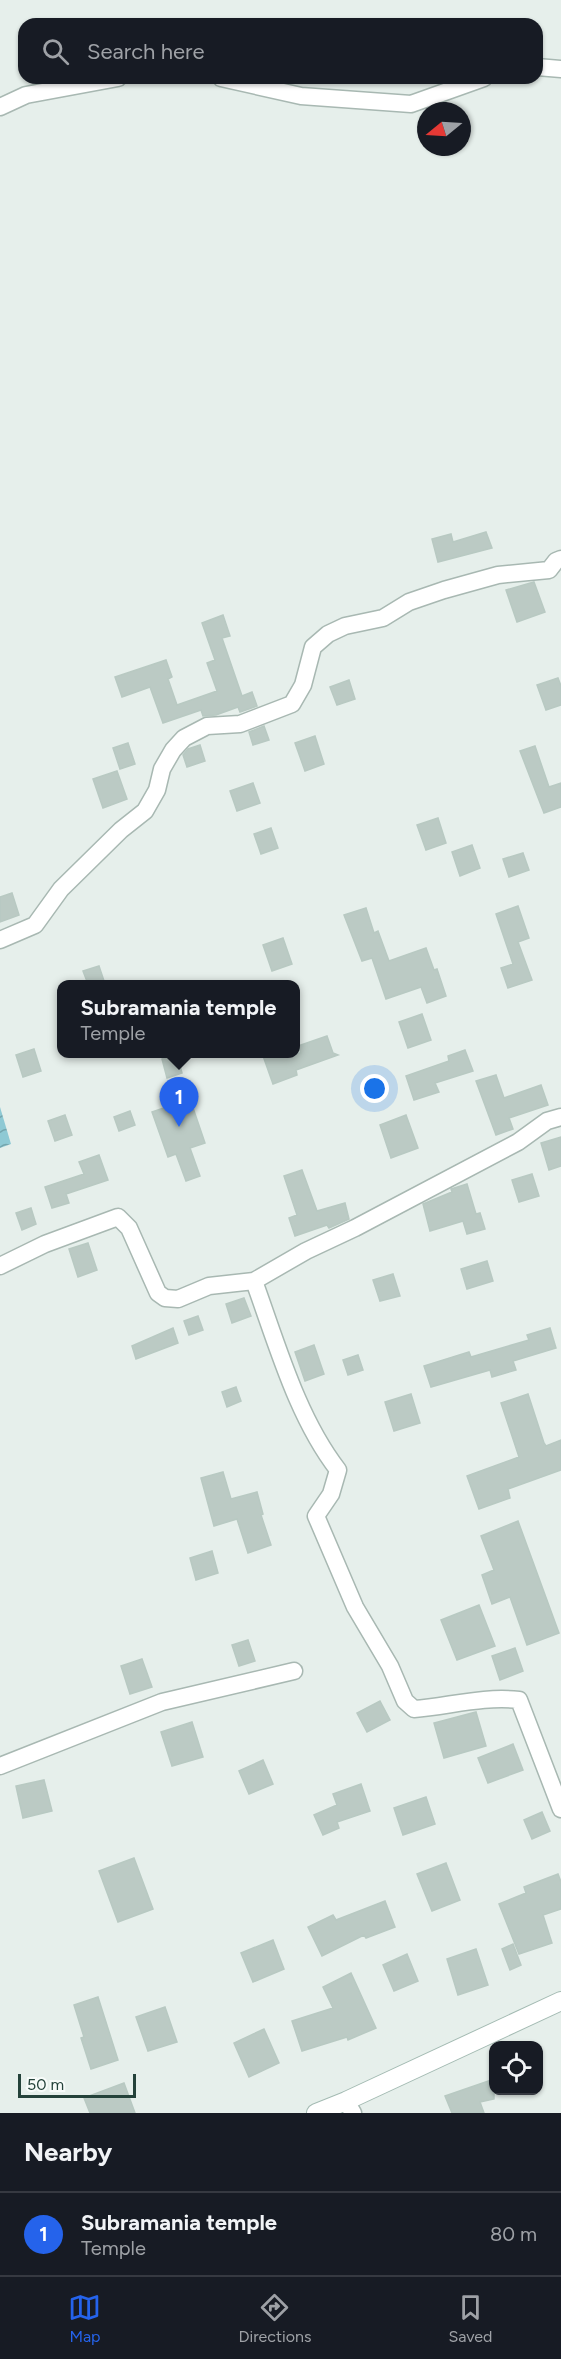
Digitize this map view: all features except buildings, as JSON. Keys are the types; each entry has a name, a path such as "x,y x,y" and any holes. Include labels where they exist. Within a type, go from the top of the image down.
{"main road":[{"path":"316,2113 350,2107 561,2001"}],"street":[{"path":"543,68 561,69"},
{"path":"0,107 26,95 86,84"},
{"path":"248,84 301,96 411,104 467,84"},
{"path":"0,940 34,925 61,889 121,830 145,811 157,790 162,769 173,750 184,738 207,726 240,724 292,704 303,686 313,646 328,634 345,626 383,618 409,602 444,590 498,576 549,570 556,561 561,559"},
{"path":"0,1266 45,1244 118,1217 129,1228 158,1293 165,1298 178,1299 209,1286 254,1281 306,1251 347,1232 518,1142 548,1121 561,1117"},
{"path":"254,1281 301,1405 315,1435 338,1470 331,1494 316,1516 356,1607 390,1666 405,1701 414,1710 477,1699 519,1700 561,1809"},
{"path":"0,1766 162,1702 294,1671"}],"water":[{"path":"0,1107 11,1144 0,1148"}],"place":[{"name":"Subramania temple","path":"179,1127"}]}
